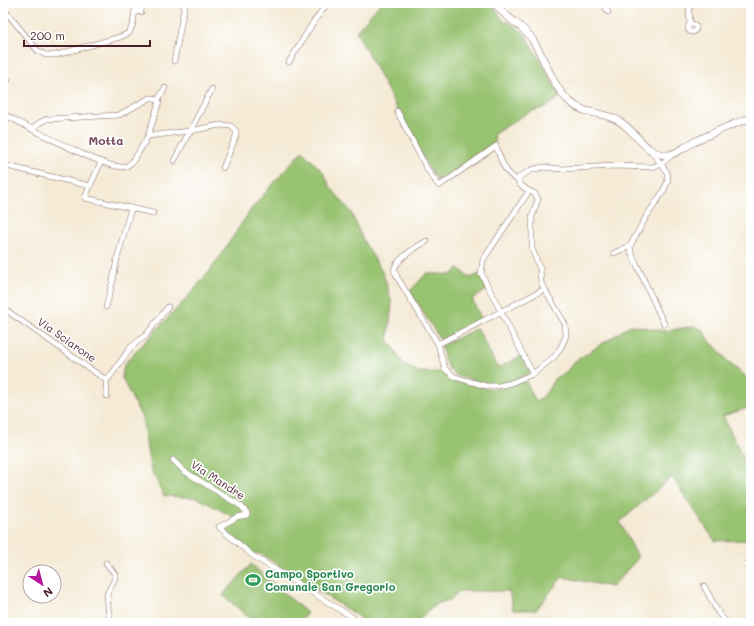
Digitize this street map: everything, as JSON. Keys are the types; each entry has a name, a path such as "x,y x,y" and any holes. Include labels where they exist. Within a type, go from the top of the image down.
{"main road":[{"path":"495,3 502,13 531,38 560,90 570,102 584,111 618,120 659,157 677,152 711,134 751,118"}],"street":[{"path":"3,8 38,51 46,55 56,55 120,37 129,33 133,24 136,3"},
{"path":"135,11 141,12 142,3"},
{"path":"174,61 185,3"},
{"path":"289,62 314,21 328,3"},
{"path":"603,3 608,12"},
{"path":"690,24 689,10 692,3"},
{"path":"3,114 101,162 121,167 127,166 133,161 148,136 157,111 158,100 165,88"},
{"path":"174,160 212,89"},
{"path":"32,129 47,119 119,115 150,98 158,100"},
{"path":"397,111 427,169 439,186 496,146 504,168 510,176 519,181 519,184 534,193 538,199 532,217 532,249 540,269 541,283 565,324 566,336 555,356 533,374 511,383 498,386 486,386 455,377 445,369 438,344 397,277 394,269 396,263 427,241"},
{"path":"148,136 190,131 220,125 231,126 236,131 236,136 223,168"},
{"path":"519,181 519,177 531,170 543,167 561,169 614,166 652,167 661,164 677,152"},
{"path":"614,253 630,246 646,217 666,186 668,180 667,172 661,164 662,156 659,157 652,167"},
{"path":"101,162 85,198 153,213"},
{"path":"3,165 90,186"},
{"path":"529,191 483,260 481,273 533,374"},
{"path":"106,307 113,280 116,259 131,208"},
{"path":"630,246 631,252 664,324"},
{"path":"438,344 545,289"},
{"path":"107,396 106,380 131,347 146,335 168,307"},
{"name":"Via Sciarone","path":"3,308 106,380"},
{"name":"Via Mandre","path":"173,460 184,470 226,495 246,510 247,515 237,517 219,527 253,556 352,617 357,623"},
{"path":"106,563 115,574 115,578 107,594 111,623"},
{"path":"748,564 751,575"},
{"path":"704,586 719,614 727,623"}],"green space":[{"path":"381,3 491,3 504,22 509,22 525,34 561,97 548,106 527,113 494,134 495,143 438,182 428,167 356,31"},
{"path":"302,151 323,172 331,188 351,212 363,240 383,273 392,303 388,339 404,365 419,372 446,372 455,380 486,388 498,389 525,379 536,402 545,395 554,379 566,372 574,362 631,325 665,331 694,326 703,330 727,361 751,381 751,407 723,416 751,474 751,540 715,541 672,477 620,522 638,558 612,587 562,577 536,610 513,610 509,591 460,591 452,599 439,603 427,611 416,623 365,623 356,615 261,554 256,553 254,555 222,527 237,519 198,498 164,496 150,468 142,418 122,378 124,364 183,302 210,271 252,208"},
{"path":"458,268 471,278 479,274 487,290 472,299 482,320 441,341 410,291 427,273 452,275"},
{"path":"477,328 498,368 521,356 531,373 497,385 476,382 456,375 446,362 441,346"},
{"name":"Campo Sportivo Comunale San Gregorio","path":"251,564 307,613 298,623 255,623 223,595"}],"place":[{"name":"Campo Sportivo Comunale San Gregorio","path":"253,580"}],"district":[{"name":"Motta","path":"106,141"}]}
